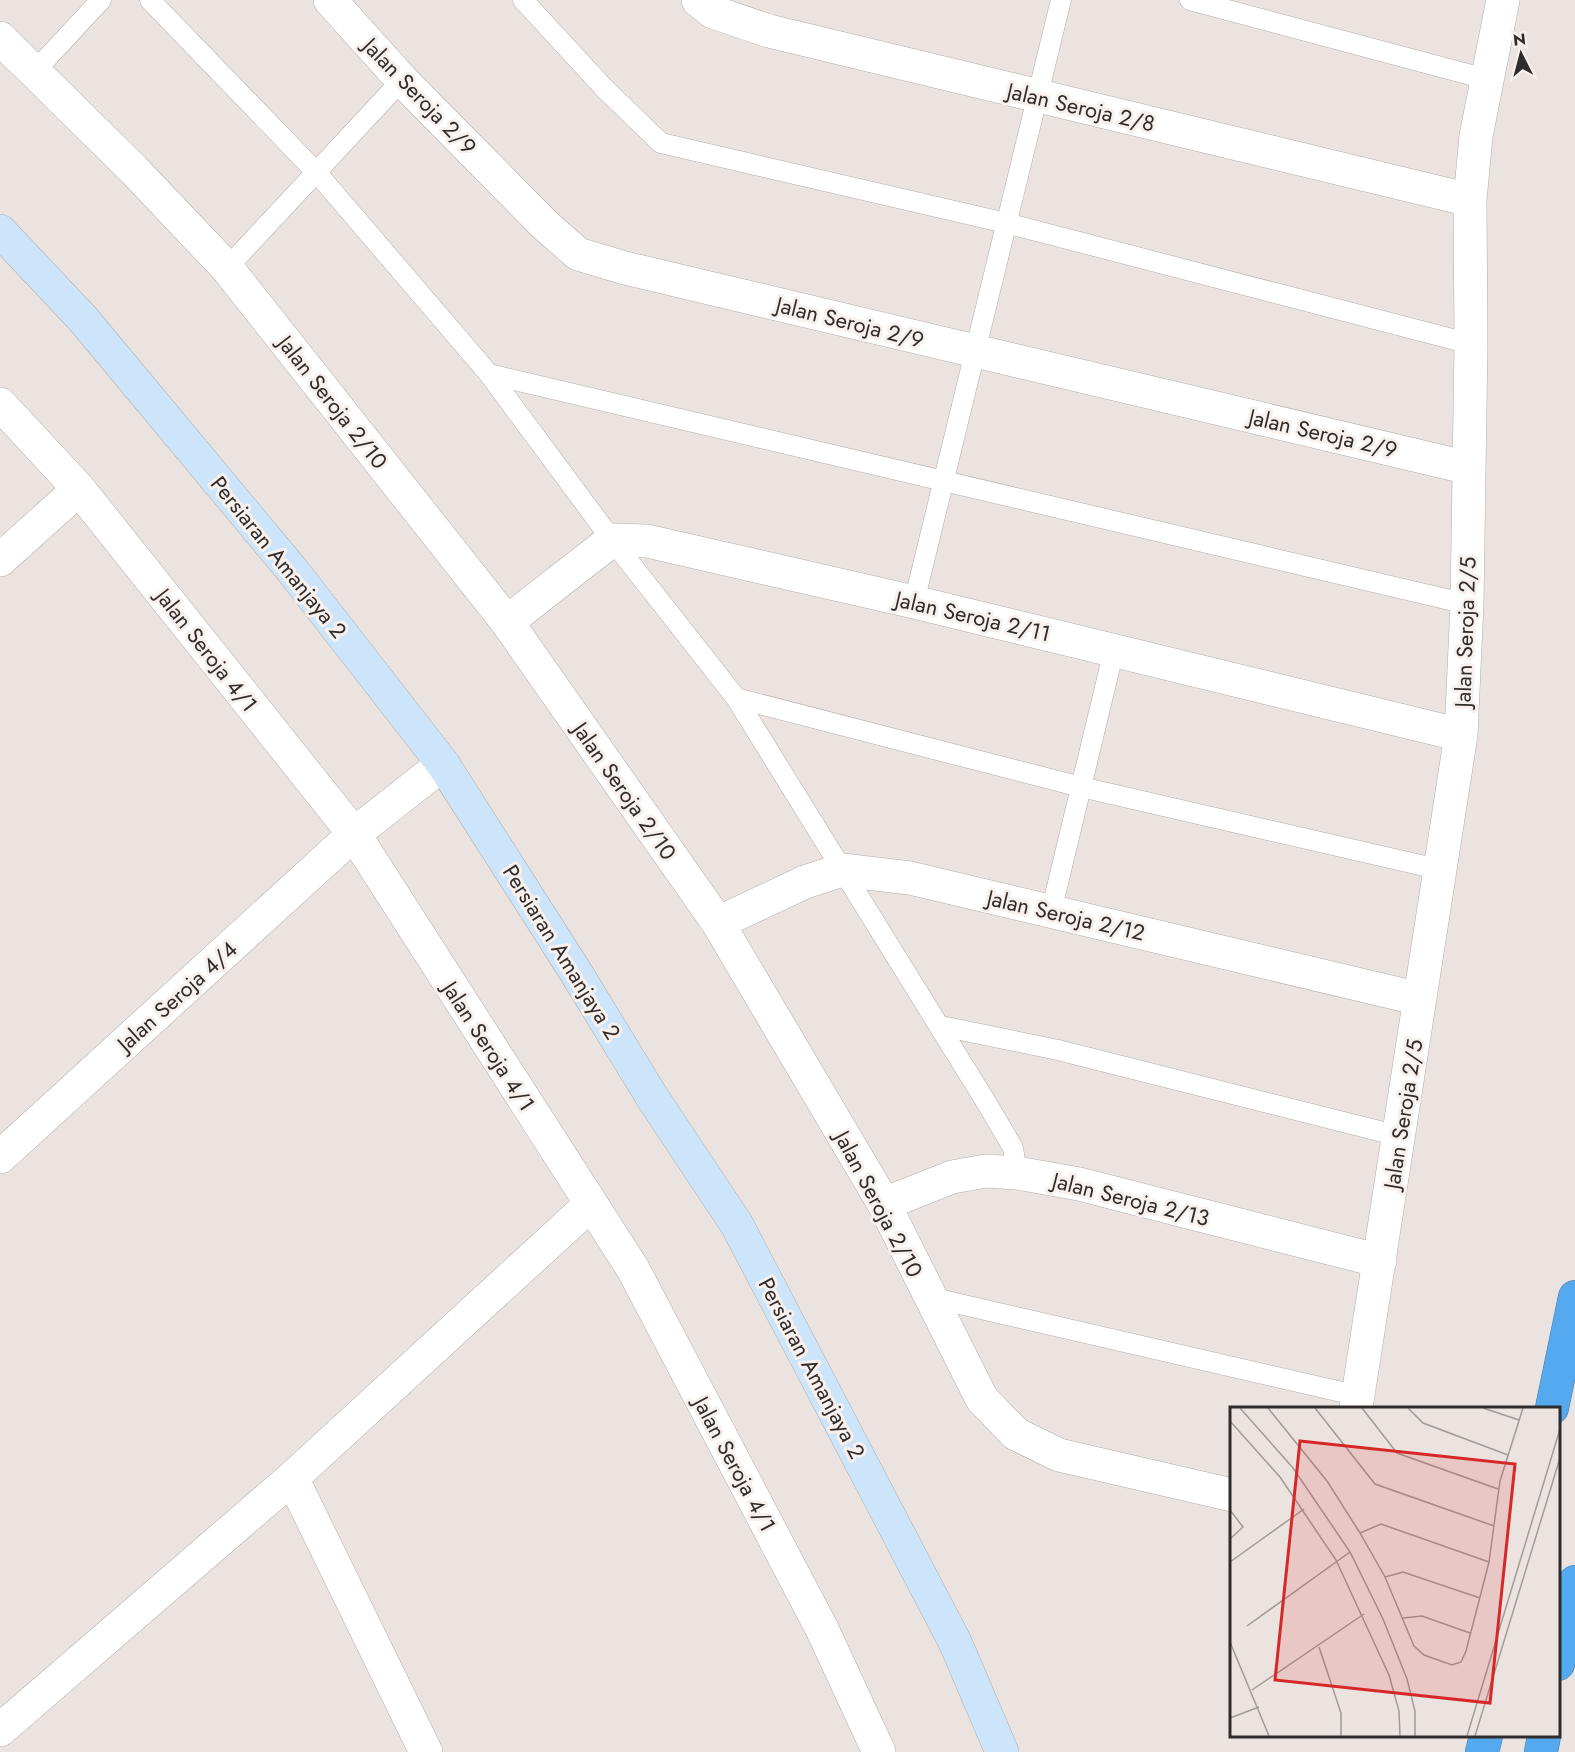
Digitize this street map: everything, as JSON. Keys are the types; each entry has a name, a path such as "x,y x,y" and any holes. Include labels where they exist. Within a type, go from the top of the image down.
{"highway":[{"path":"1552,1407 1575,1297"},
{"path":"1560,1654 1575,1582"},
{"path":"1482,1752 1486,1737"},
{"path":"1541,1752 1544,1737"}],"street":[{"name":"Jalan Seroja 2/9","path":"330,0 402,80 544,224 578,254 625,268 1469,468"},
{"name":"Jalan Seroja 2/8","path":"698,0 713,12 769,31 1470,200"},
{"name":"Jalan Seroja 2/5","path":"1380,1261 1461,735 1467,604 1471,344 1470,200 1476,136 1503,0"},
{"name":"Jalan Seroja 2/10","path":"0,38 227,268 507,622 718,924 884,1204 982,1399 1016,1434 1059,1455 1230,1495"},
{"name":"Persiaran Amanjaya 2","path":"0,231 83,319 292,570 443,764 652,1097 737,1225 955,1642 1002,1752"},
{"name":"Jalan Seroja 4/1","path":"0,404 79,489 354,834 633,1269 822,1629 879,1752"},
{"path":"0,560 79,489"},
{"path":"507,622 612,540"},
{"name":"Jalan Seroja 2/11","path":"612,540 647,541 914,602 1461,735"},
{"name":"Jalan Seroja 4/4","path":"0,1157 354,834 443,764"},
{"name":"Jalan Seroja 2/12","path":"718,924 805,882 842,870 910,878 1420,999"},
{"name":"Jalan Seroja 2/13","path":"884,1204 952,1177 986,1171 1017,1173 1079,1184 1380,1261"},
{"path":"0,1730 292,1478 591,1204"},
{"path":"1358,1402 1380,1261"},
{"path":"292,1478 426,1752"}],"lane":[{"path":"35,71 101,0"},
{"path":"150,0 317,173 489,374 612,540 736,698 941,1026 1013,1149 1017,1173"},
{"path":"522,0 606,90 661,142 1006,223 1471,344"},
{"path":"914,602 1061,0"},
{"path":"1190,0 1486,79"},
{"path":"227,268 402,80"},
{"path":"489,374 944,483 1467,604"},
{"path":"1051,912 1114,650"},
{"path":"736,698 1081,787 1442,870"},
{"path":"941,1026 1058,1050 1399,1136"},
{"path":"929,1297 1358,1402"}]}
